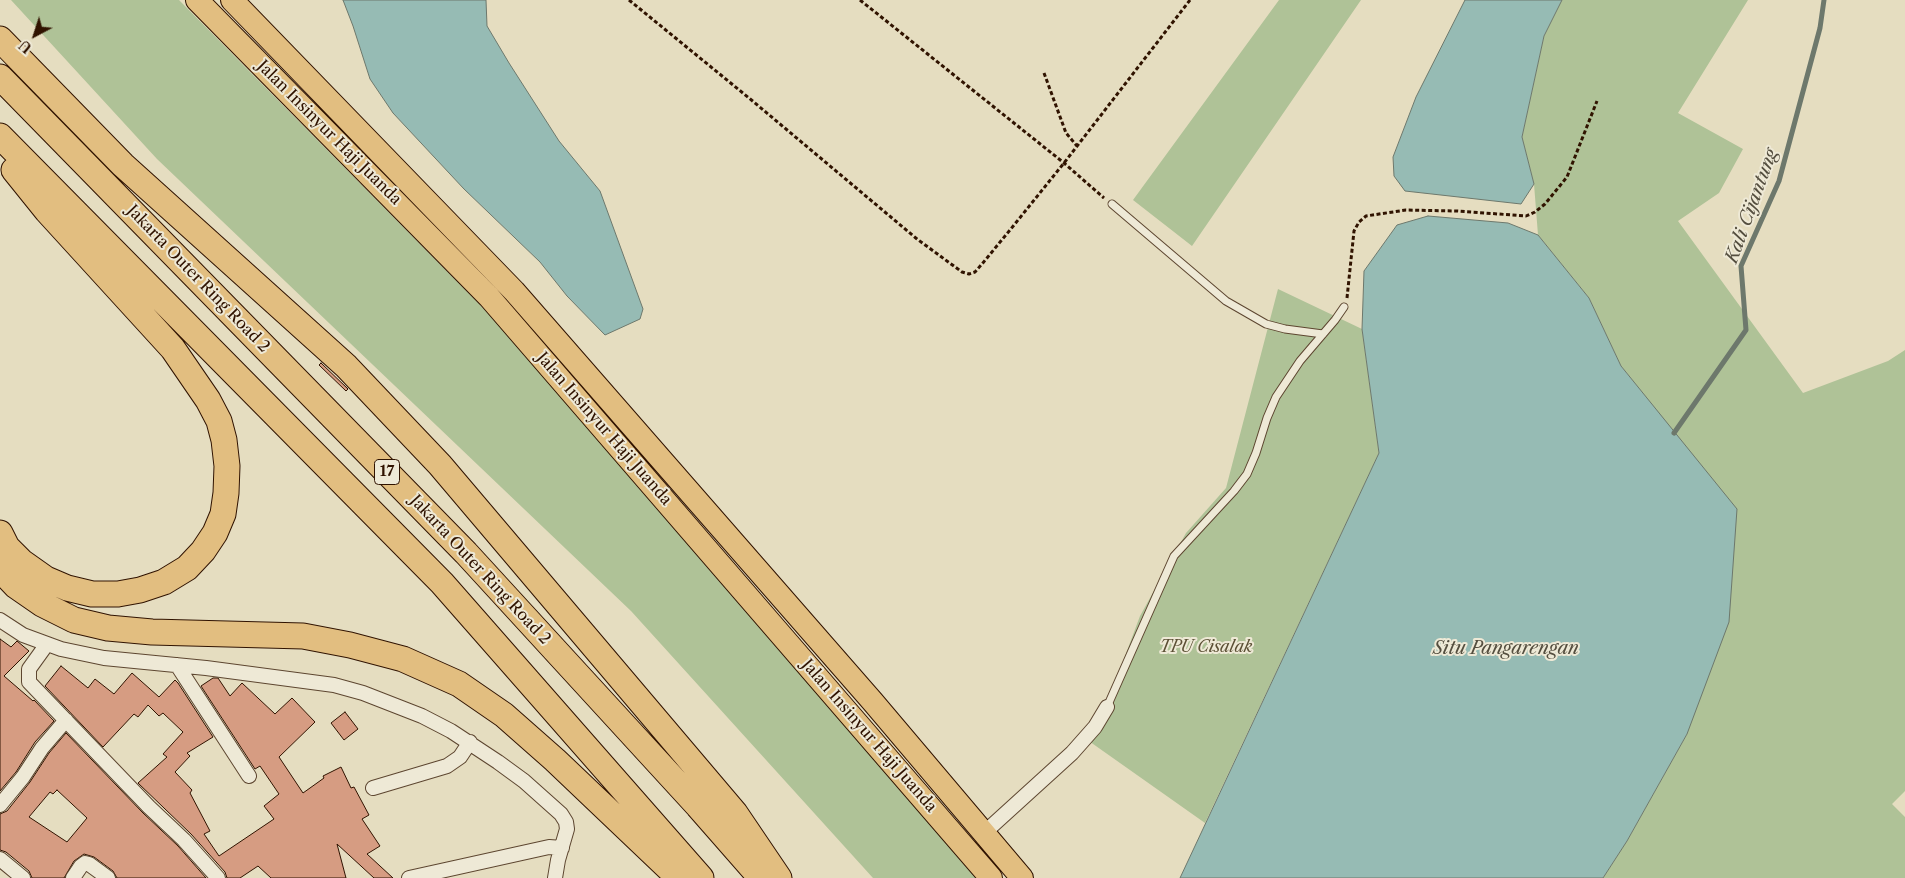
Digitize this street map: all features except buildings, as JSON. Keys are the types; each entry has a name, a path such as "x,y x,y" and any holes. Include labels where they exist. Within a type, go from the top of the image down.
{"highway":[{"name":"Jalan Insinyur Haji Juanda","path":"197,0 440,245 489,297 856,719 991,878"},
{"name":"Jalan Insinyur Haji Juanda","path":"232,0 514,291 873,702 1022,878"},
{"path":"0,39 123,165 346,366 440,465 735,813 780,878"},
{"name":"Jakarta Outer Ring Road 2","path":"0,78 466,553 761,878"},
{"name":"17","path":"0,136 442,583 701,878"},
{"path":"0,152 47,211 173,349 208,400 219,421 224,440 227,466 223,514 216,533 203,552 187,568 164,582 140,590 118,594 92,594 66,588 46,579 22,562 7,547 0,533"},
{"path":"0,569 16,586 42,604 74,620 108,628 152,632 303,636 350,645 404,659 459,684 504,715 555,760 679,878"},
{"path":"856,719 873,702"}],"street":[{"path":"0,620 23,635 61,649 104,658 177,665 334,685 363,693 415,713 451,730 470,742 524,781 561,814 566,822 567,829 555,878"},
{"path":"47,644 29,669 29,682 149,807 184,840 218,878"},
{"path":"177,665 249,776"},
{"path":"984,833 1072,753 1095,727 1107,707"},
{"path":"0,805 23,777 42,748 66,720"},
{"path":"373,788 448,766 460,758 470,742"},
{"path":"409,878 549,846 562,848"},
{"path":"0,859 23,878"},
{"path":"73,878 85,863 108,878"}],"lane":[{"path":"1112,204 1226,301 1266,324 1285,329 1323,334"},
{"path":"1107,707 1174,556 1234,491 1247,474 1276,397 1300,361 1344,308"}],"path":[{"path":"629,0 917,239 962,272 969,274 975,272 982,264 1064,163 1190,0"},
{"path":"860,0 1064,163 1112,204"},
{"path":"1044,73 1066,134 1077,146"},
{"path":"1344,308 1349,294 1354,231 1359,222 1366,216 1406,210 1457,211 1526,216 1535,212 1545,204 1567,176 1597,101"}],"green space":[{"path":"11,0 179,0 512,337 976,878 873,878 631,611 157,159"},
{"path":"1279,0 1361,0 1192,246 1133,200"},
{"path":"1562,0 1748,0 1678,113 1743,149 1719,193 1678,221 1803,393 1888,361 1905,350 1905,791 1892,804 1905,817 1905,878 1603,878 1627,841 1687,734 1655,409 1621,366 1589,298 1538,235 1534,184 1522,137 1544,36"},
{"name":"TPU Cisalak","path":"1278,289 1362,329 1379,453 1205,823 1086,739 1106,707 1140,616 1186,533 1226,488"}],"water":[{"path":"343,0 486,0 487,26 509,63 559,141 600,191 643,309 640,319 605,335 567,296 540,262 464,189 393,113 370,79"},
{"path":"1465,0 1562,0 1544,36 1522,137 1534,184 1521,204 1405,191 1394,176 1393,157 1416,97"},
{"name":"Situ Pangarengan","path":"1428,216 1508,223 1538,235 1589,298 1621,366 1737,509 1729,622 1687,734 1627,841 1603,878 1180,878 1379,453 1362,329 1364,271 1397,225"}],"waterway":[{"name":"Kali Cijantung","path":"1674,433 1746,330 1741,266 1779,181 1820,28 1824,0"}]}
